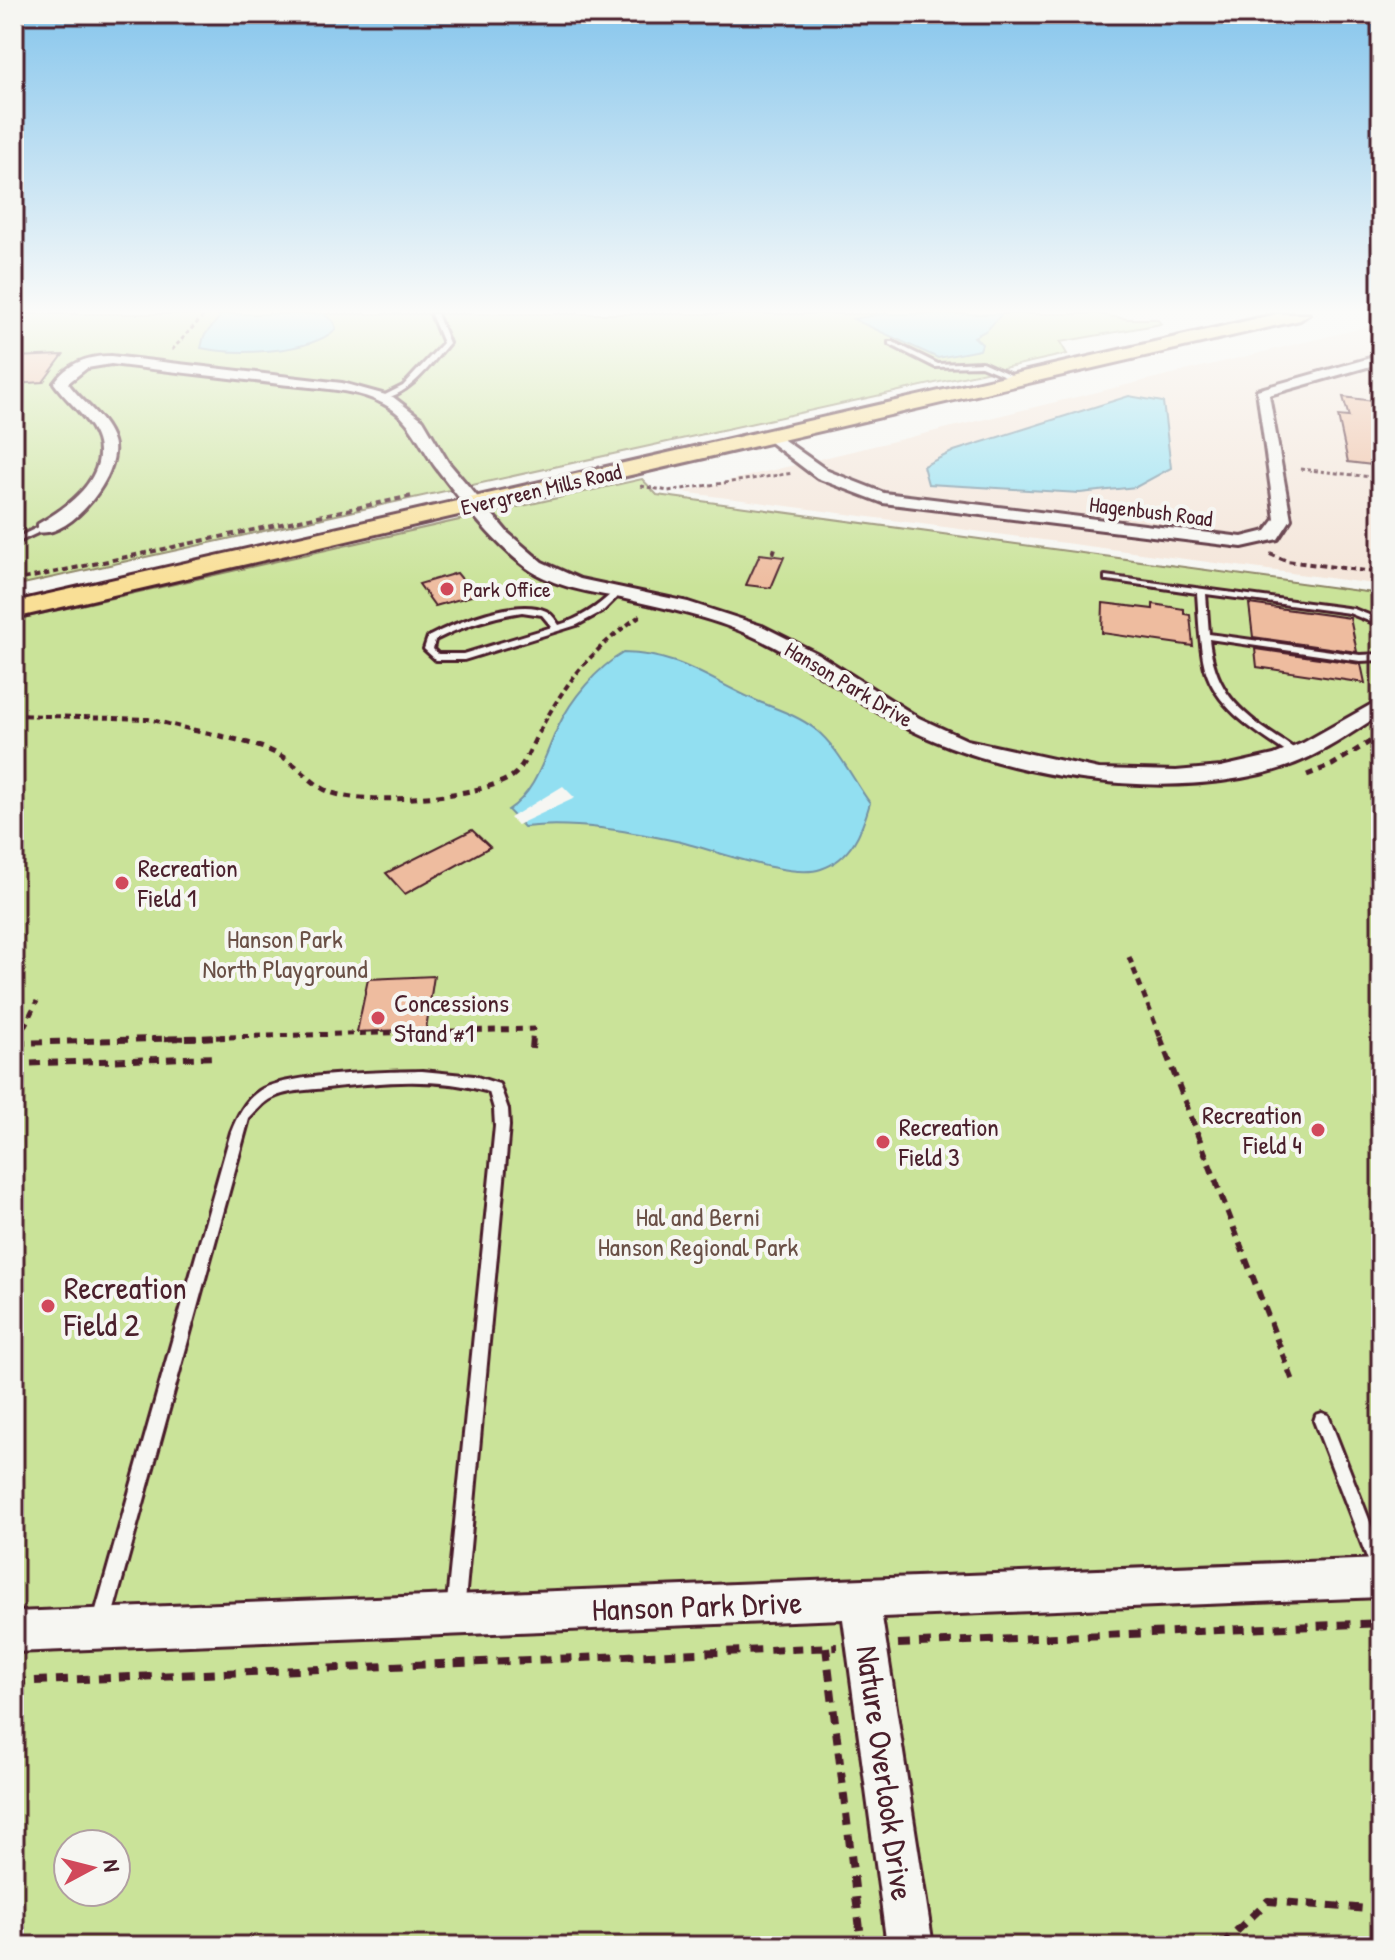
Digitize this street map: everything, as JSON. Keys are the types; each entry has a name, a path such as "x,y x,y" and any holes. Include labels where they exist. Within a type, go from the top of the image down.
{"main road":[{"name":"Evergreen Mills Road","path":"14,610 905,405"}],"street":[{"name":"Hanson Park Drive","path":"44,528 84,499 101,479 107,464 106,441 100,428 79,405"},
{"name":"Hanson Park Drive","path":"396,405 418,423 441,464 502,537 536,566 575,583 682,606 755,630 811,658 912,723 961,745 1099,776 1176,778 1221,774 1295,754 1381,705"},
{"name":"Hagenbush Road","path":"769,436 799,462 827,480 883,498 1242,542 1272,535 1283,519 1264,405"},
{"name":"Hanson Park Drive","path":"14,1632 1381,1578"},
{"name":"Nature Overlook Drive","path":"860,1600 846,1646 910,1946"}],"lane":[{"path":"14,542 44,528"},
{"path":"1108,578 1351,611 1381,623"},
{"path":"1201,590 1211,675 1224,696 1249,721 1295,754"},
{"path":"557,628 546,614 523,609 445,631 431,639 428,649 436,657 451,660 557,628 589,617 617,593"},
{"path":"1207,636 1360,658 1381,657"},
{"path":"100,1627 215,1206 244,1116 263,1095 287,1087 361,1081 473,1078 494,1088 501,1109 455,1613"},
{"path":"1322,1421 1381,1572"}],"path":[{"path":"1300,469 1381,478"},
{"path":"628,486 668,491 798,472"},
{"path":"14,581 359,504 413,496"},
{"path":"773,554 776,545"},
{"path":"1263,548 1287,561 1381,573"},
{"path":"14,715 148,719 254,745 284,758 329,792 355,798 407,798 475,789 504,781 517,772 559,694 602,642 636,621 648,608"},
{"path":"1129,957 1293,1381"},
{"path":"37,1001 15,1045 533,1029 532,1049"},
{"path":"14,1064 216,1057"},
{"path":"14,1682 1381,1623"},
{"path":"846,1646 862,1946"},
{"path":"1221,1946 1268,1901 1381,1910"}],"shaded area":[{"path":"1041,405 1381,405 1381,585 682,492"}],"green space":[{"path":"14,405 833,405 14,586"},
{"name":"Hal and Berni Hanson Regional Park","path":"642,479 657,495 1381,594 1381,1946 14,1946 14,620"}],"water":[{"path":"1099,405 1163,405 1171,468 1136,487 1080,493 928,484 923,466 954,451"},
{"path":"623,653 643,654 692,669 794,716 823,736 870,803 859,834 848,851 821,869 790,870 676,841 620,831 562,825 524,827 508,810 532,784 563,716 577,695 594,676"}],"pier":[{"path":"563,786 575,798 517,825 510,818"}],"building":[{"path":"1346,405 1381,405 1381,466 1348,462 1338,416 1349,417"},
{"path":"760,554 784,557 771,588 746,585"},
{"name":"Park Office","path":"457,573 475,595 435,606 419,584"},
{"path":"1103,603 1153,609 1153,604 1184,609 1184,614 1190,615 1193,646 1102,633"},
{"path":"1249,604 1350,618 1357,652 1253,637"},
{"path":"1255,649 1361,664 1365,683 1257,667"},
{"path":"472,830 490,847 405,894 386,873"},
{"path":"434,976 426,1029 357,1032 368,979"}],"place":[{"name":"Park Office","path":"447,589"},
{"name":"Recreation Field 1","path":"122,883"},
{"name":"Concessions Stand #1","path":"378,1018"},
{"name":"Recreation Field 4","path":"1318,1130"},
{"name":"Recreation Field 3","path":"883,1142"},
{"name":"Recreation Field 2","path":"48,1306"}],"park label":[{"name":"Hanson Park North Playground","path":"285,954"}]}
